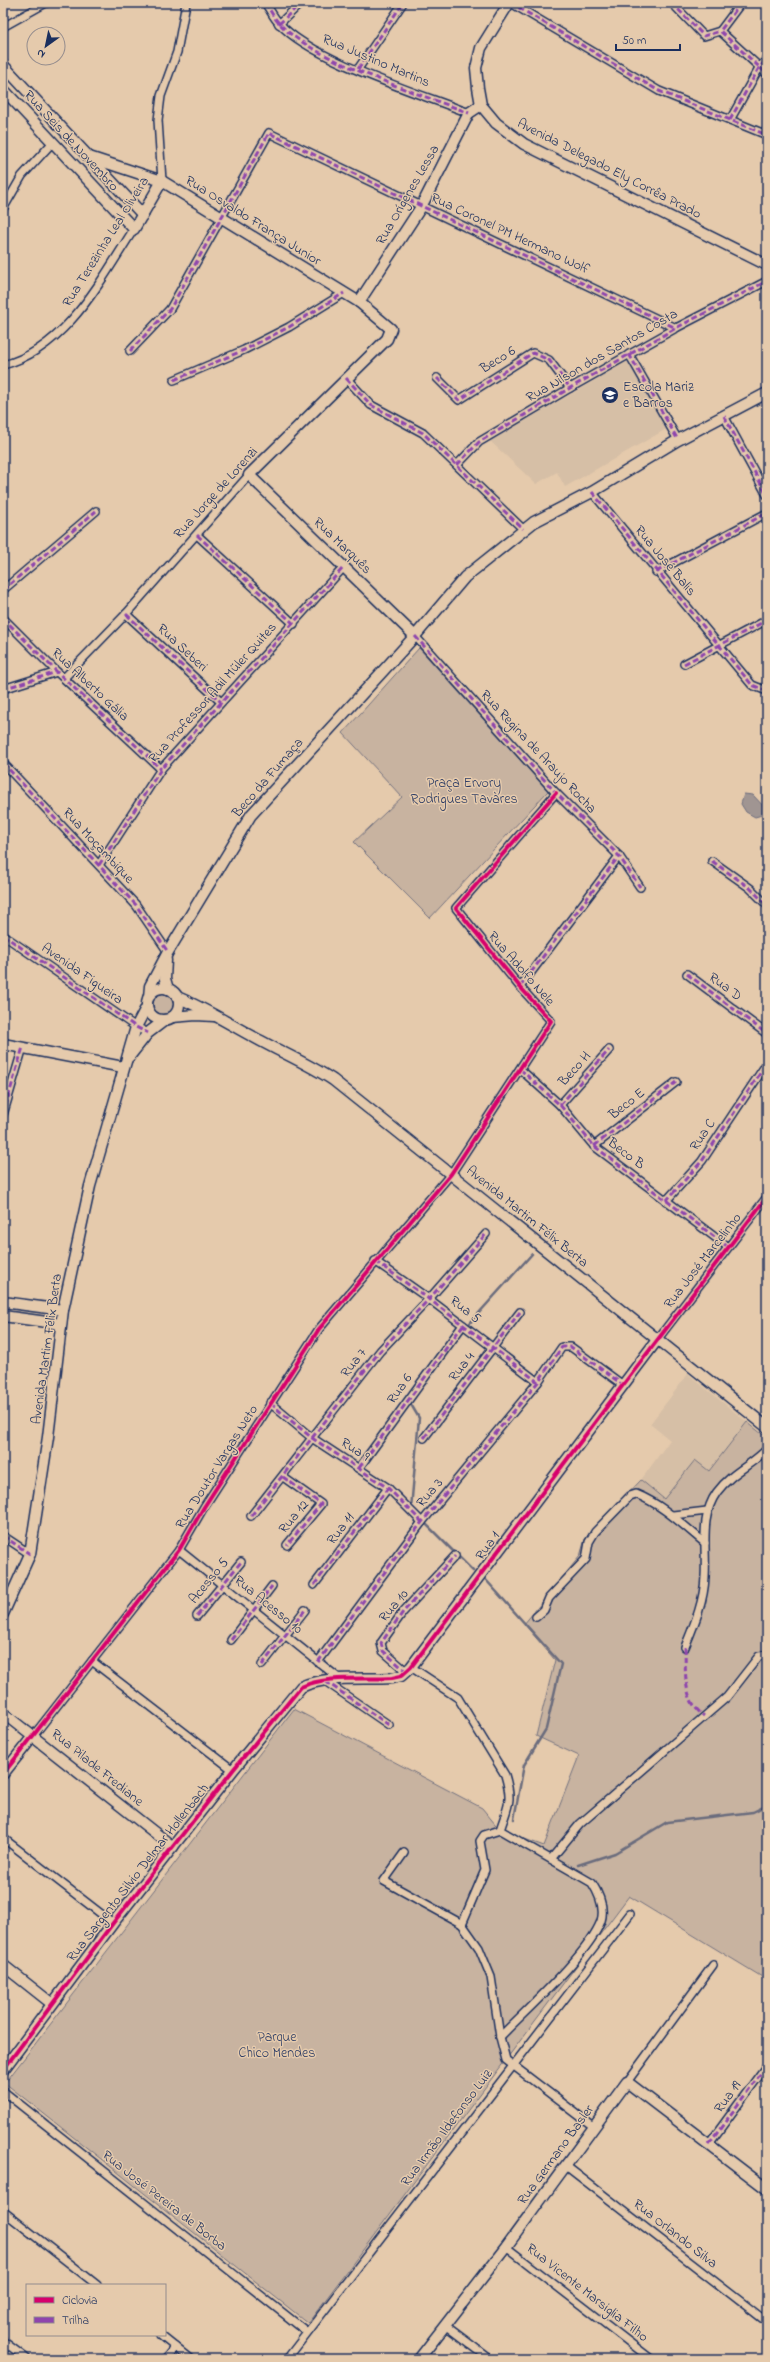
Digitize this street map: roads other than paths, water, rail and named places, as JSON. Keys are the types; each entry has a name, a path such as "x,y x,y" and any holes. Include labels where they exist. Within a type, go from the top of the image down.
{"street":[{"path":"3,27 46,3"},
{"name":"Rua Terezinha Leal Oliveira","path":"3,365 11,363 46,343 70,323 81,311 143,215 162,181 158,120 161,96 177,52 186,3"},
{"name":"Rua Justino Martins","path":"264,3 279,24 312,48 358,69 469,113"},
{"path":"279,24 301,3"},
{"path":"358,69 403,3"},
{"path":"481,105 476,75 481,48 510,3 659,91 767,135"},
{"path":"672,3 704,36 720,31 740,3"},
{"path":"720,31 767,74"},
{"path":"730,120 759,68 767,59"},
{"name":"Rua Seis de Novembro","path":"3,65 143,215"},
{"name":"Rua Seis de Novembro","path":"5,95 53,142 134,229"},
{"name":"Rua Orígenes Lessa","path":"359,302 421,207 469,113 481,105"},
{"name":"Avenida Delegado Ely Corrêa Prado","path":"481,105 496,123 524,144 767,265"},
{"name":"Rua Coronel PM Hermano Wolf","path":"221,219 269,134 676,328"},
{"path":"3,209 22,176 53,142"},
{"name":"Rua Osvaldo França Junior","path":"89,157 162,181 221,219 359,302 391,329"},
{"path":"130,352 170,309 221,219"},
{"name":"Rua Nilson dos Santos Costa","path":"457,465 479,442 629,354 767,281"},
{"path":"174,380 244,350 290,327 344,293"},
{"name":"Rua Jorge de Lorenzi","path":"64,678 126,614 249,475 387,339 391,329"},
{"name":"Beco 6","path":"437,378 459,400 533,353 549,360 570,388"},
{"path":"629,354 678,440"},
{"path":"346,378 371,405 423,433 523,529"},
{"path":"415,636 465,577 523,529 592,492 678,440 767,393"},
{"path":"724,416 767,495"},
{"name":"Rua Marquês","path":"249,475 415,636"},
{"name":"Rua José Balis","path":"592,492 656,572 752,685 767,692"},
{"path":"3,590 96,511"},
{"path":"656,572 767,513"},
{"path":"197,534 294,624"},
{"name":"Rua Professor Adil Müler Quites","path":"99,865 161,769 294,624 344,567"},
{"name":"Rua Seberi","path":"126,614 221,702"},
{"name":"Rua Alberto Gália","path":"3,618 57,672 161,769"},
{"path":"684,664 767,620"},
{"name":"Rua Regina de Araujo Rocha","path":"415,636 556,793 619,856 640,887"},
{"name":"Beco da Fumaça","path":"148,1001 150,986 167,954 251,815 415,636"},
{"path":"3,689 57,672"},
{"name":"Rua Moçambique","path":"3,763 136,905 167,954"},
{"name":"Rua Adolfo Nele","path":"452,1174 551,1021 520,987 456,908 556,793"},
{"path":"520,987 619,856"},
{"path":"712,861 750,888 767,905"},
{"name":"Avenida Figueira","path":"3,935 136,1027 148,1032"},
{"name":"Beco da Fumaça","path":"167,954 165,979 168,989"},
{"name":"Rua D","path":"687,974 767,1034"},
{"path":"158,989 168,989 177,997 178,1007 169,1018 154,1017 148,1001 158,989"},
{"name":"Avenida Martim Félix Berta","path":"177,997 221,1017 260,1040 304,1062 333,1080 767,1427"},
{"name":"Avenida Martim Félix Berta","path":"3,1614 30,1554 48,1437 63,1310 90,1186 124,1065 136,1027 148,1001"},
{"name":"Avenida Martim Félix Berta","path":"124,1065 148,1032 169,1018 196,1015 221,1017"},
{"path":"3,1044 124,1065"},
{"path":"3,1115 23,1047"},
{"name":"Beco H","path":"560,1105 609,1050"},
{"name":"Rua C","path":"666,1201 702,1161 755,1078 767,1063"},
{"name":"Beco B","path":"520,1069 560,1105 594,1146 728,1247"},
{"name":"Beco E","path":"594,1146 676,1082"},
{"name":"Rua Doutor Vargas Neto","path":"3,1774 179,1550 204,1507 319,1329 375,1261 452,1174"},
{"name":"Rua José Marcelinho","path":"657,1340 767,1197"},
{"name":"Rua 7","path":"251,1516 380,1351 429,1299 486,1234"},
{"name":"Rua 5","path":"375,1261 429,1299 538,1382"},
{"path":"3,1302 63,1310"},
{"name":"Rua 4","path":"424,1438 494,1349 520,1312"},
{"path":"3,1316 61,1324"},
{"name":"Rua 6","path":"359,1468 463,1325"},
{"name":"Rua 1","path":"409,1670 657,1340"},
{"name":"Rua 3","path":"318,1662 422,1522 538,1382 562,1347 567,1345 622,1385"},
{"name":"Rua 9","path":"270,1403 312,1438 388,1488 422,1522"},
{"path":"685,1647 697,1618 705,1578 706,1511 716,1493 734,1473 758,1458 767,1449"},
{"name":"Rua 12","path":"283,1477 321,1504 287,1546"},
{"name":"Rua 11","path":"314,1586 388,1488"},
{"path":"536,1617 544,1610 550,1598 586,1559 589,1542 595,1532 630,1496 636,1494 673,1515 705,1542"},
{"path":"673,1515 706,1511"},
{"path":"3,1536 30,1554"},
{"name":"Rua Acesso 10","path":"179,1550 341,1680"},
{"name":"Rua 10","path":"455,1556 403,1612 381,1643 383,1651 409,1670 458,1698 502,1769 509,1789 510,1806 500,1830"},
{"name":"Acesso 5","path":"197,1616 241,1562"},
{"path":"231,1640 272,1586"},
{"path":"262,1665 305,1610"},
{"path":"551,1859 580,1824 727,1697 760,1656 767,1655"},
{"path":"92,1661 233,1770"},
{"path":"325,1681 392,1678 409,1670"},
{"path":"325,1681 389,1725"},
{"name":"Rua Sargento Silvio Delmar Hollenbach","path":"3,2070 51,2003 295,1693 309,1683 325,1681"},
{"name":"Rua Pilade Frediane","path":"3,1713 34,1735 173,1847"},
{"path":"462,1924 485,1870 480,1841 484,1834 500,1830 592,1884 601,1897 601,1920 583,1950 500,2037"},
{"path":"3,1838 113,1923"},
{"path":"404,1853 384,1881 462,1924 479,1948 491,1977 500,2037 506,2060 594,2127"},
{"name":"Rua Irmão Ildefonso Luiz","path":"287,2359 512,2064 630,1914"},
{"name":"Rua Germano Basler","path":"419,2359 506,2247 713,1965"},
{"path":"3,1966 51,2003"},
{"name":"Rua 19","path":"709,2144 767,2066"},
{"path":"627,2082 767,2189"},
{"name":"Rua José Pereira de Borba","path":"3,2091 307,2332"},
{"name":"Rua Orlando Silva","path":"566,2166 767,2322"},
{"path":"3,2211 96,2284"},
{"name":"Rua Vicente Marsiglia Filho","path":"506,2247 651,2359"},
{"path":"446,2326 490,2359"},
{"path":"161,2336 190,2359"},
{"path":"3,2341 27,2359"},
{"path":"165,2359 175,2347"}],"waterway":[{"path":"469,1324 532,1254"},
{"path":"409,1401 419,1418 411,1509"},
{"path":"424,1522 473,1571"},
{"path":"486,1580 561,1664 546,1729 524,1765 514,1819"},
{"path":"578,1865 615,1853 667,1822 753,1812 767,1805"}],"place":[{"name":"Escola Mariz e Barros","path":"610,395"}],"park label":[{"name":"Praça Ervory Rodrigues Tavares","path":"464,792"},
{"name":"Parque Chico Mendes","path":"277,2046"}]}
